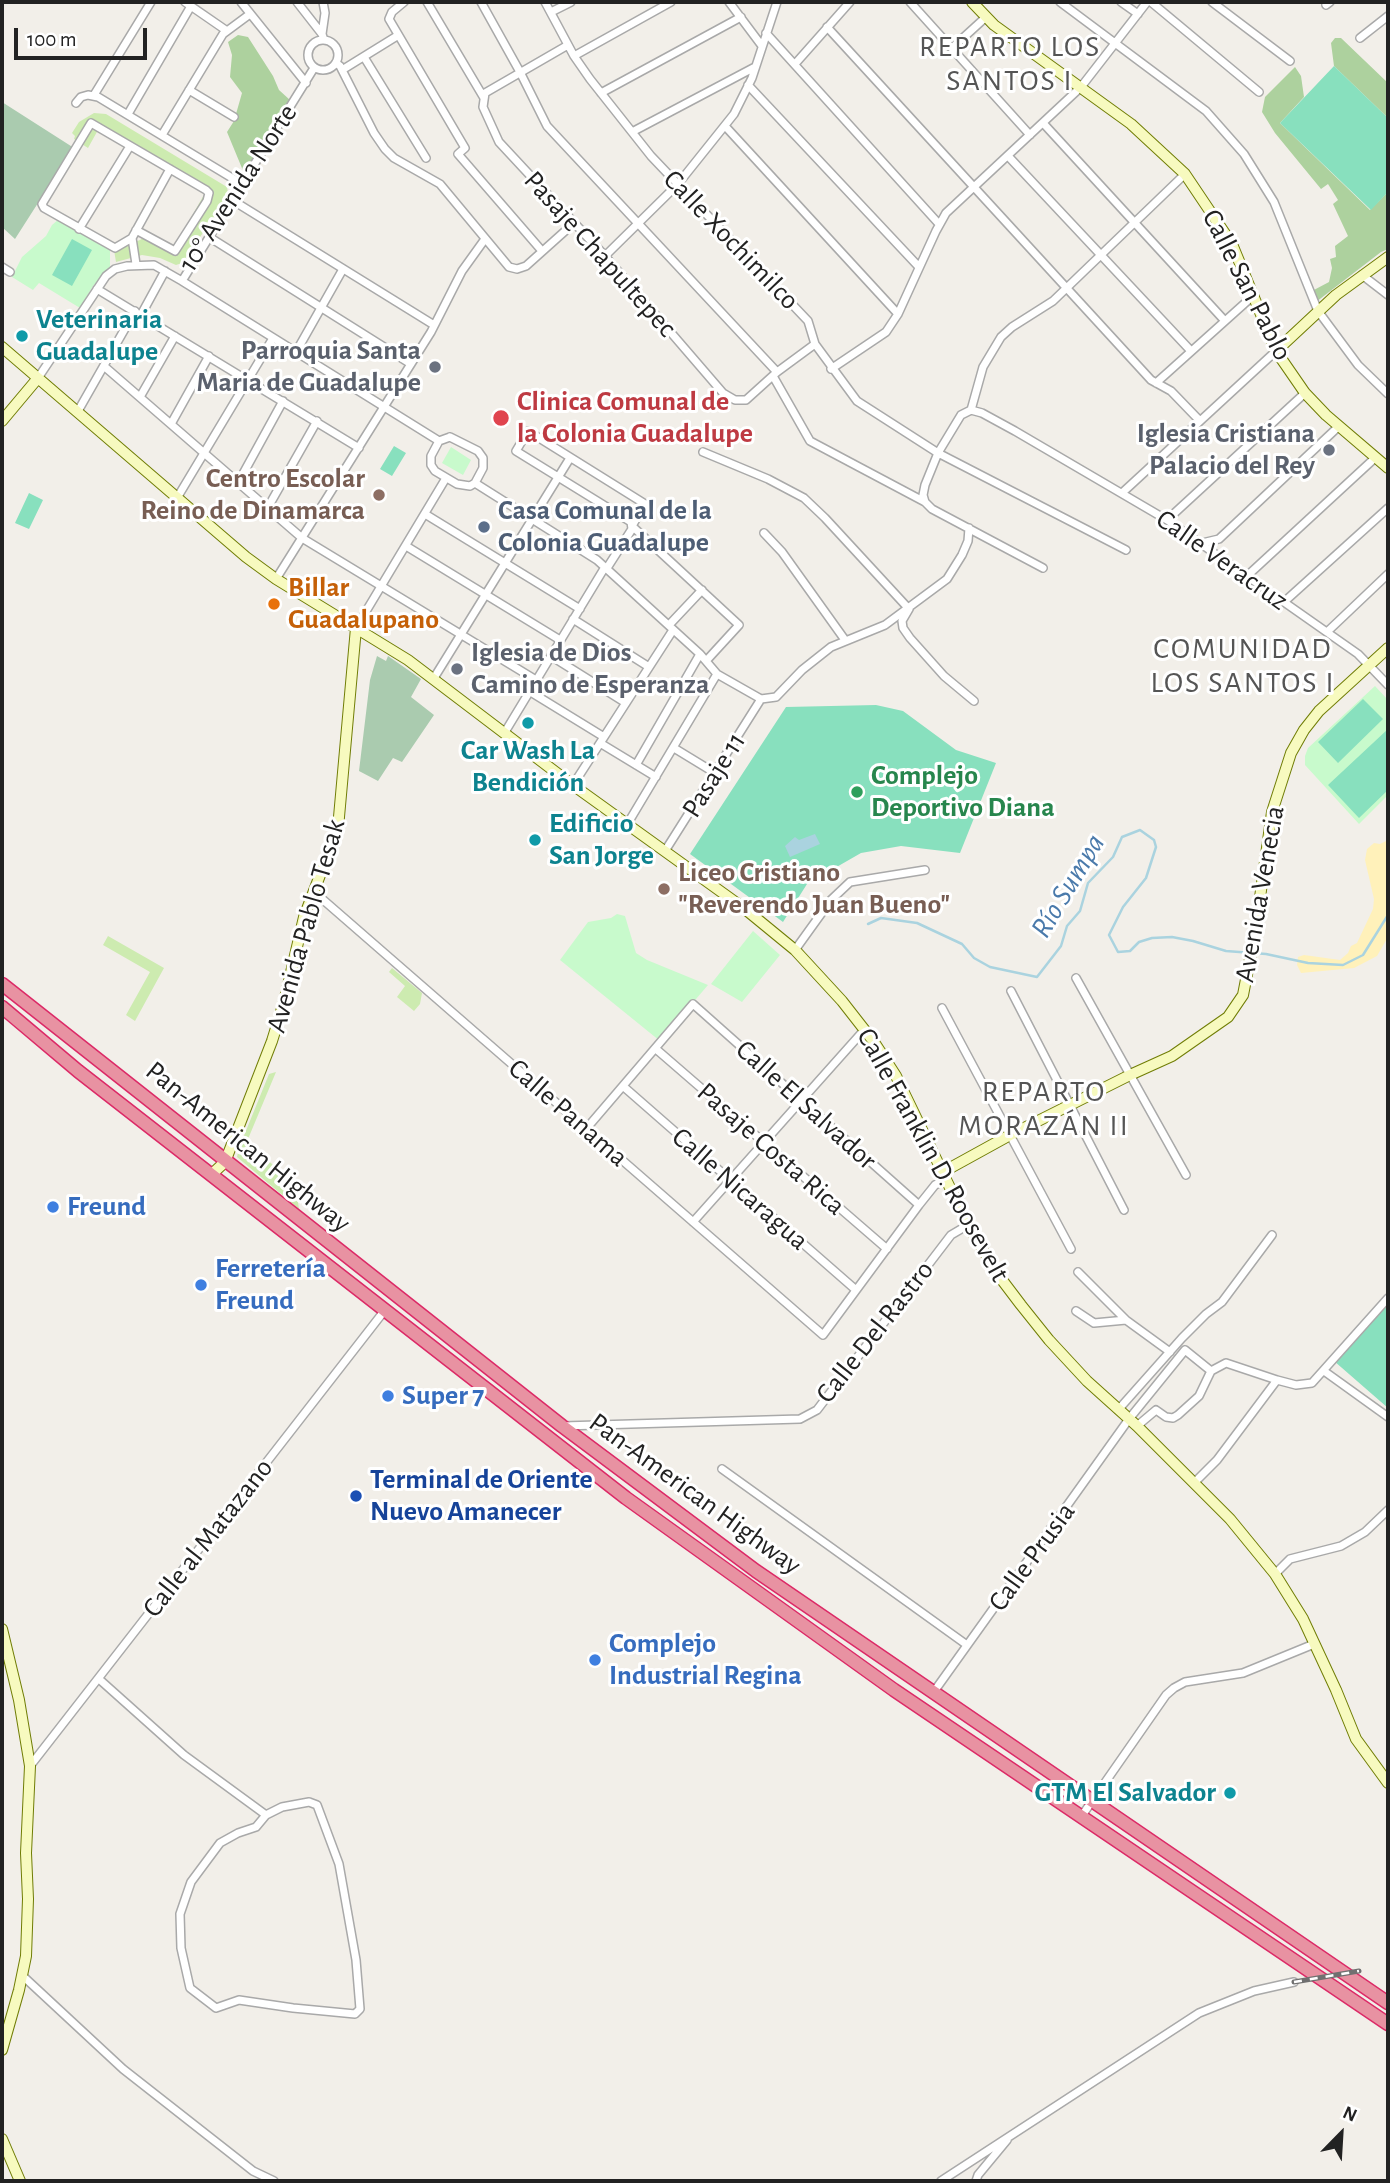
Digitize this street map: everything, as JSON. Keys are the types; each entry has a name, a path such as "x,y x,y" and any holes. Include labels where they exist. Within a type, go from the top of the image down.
{"highway":[{"name":"Pan-American Highway","path":"2,984 562,1426 756,1571 1388,2003"},
{"name":"Pan-American Highway","path":"2,1007 78,1071 630,1500 883,1682 1388,2024"},
{"path":"78,1071 95,1070 97,1062 94,1055"},
{"path":"101,1088 97,1079 100,1073 105,1069 114,1072"},
{"path":"385,1310 391,1306 403,1309 515,1398 537,1406"},
{"path":"606,1482 619,1484 621,1478 618,1469"},
{"path":"630,1500 628,1489 641,1486"},
{"path":"1045,1793 1056,1792 1059,1785 1057,1778"},
{"path":"1094,1825 1089,1818 1092,1810 1097,1807 1104,1809"}],"street":[{"path":"94,95 151,2"},
{"path":"241,2 306,83"},
{"path":"297,2 323,37 336,47 336,63 325,71 314,68 308,59 309,48 323,37"},
{"path":"323,2 323,37"},
{"path":"404,2 392,12 389,19 465,148 458,154 542,251"},
{"name":"Pasaje Chapultepec","path":"427,2 484,98 483,107 499,142 605,256 723,393 734,400 746,400 815,344"},
{"path":"481,2 547,127 775,374 810,441 925,502 932,509 1042,569"},
{"name":"Calle Xochimilco","path":"545,2 574,56 601,93 678,184 808,321 815,344 857,401 938,453 1126,550"},
{"path":"551,12 571,2"},
{"path":"574,56 671,2"},
{"path":"729,2 762,46"},
{"path":"605,256 678,184 734,114 755,68 777,2"},
{"path":"795,64 850,2"},
{"path":"911,2 1030,135"},
{"name":"Calle San Pablo","path":"972,2 994,25 1131,124 1185,174 1233,244 1276,351 1305,393 1338,427 1388,468"},
{"path":"1060,2 1206,111 1244,154 1274,202 1318,311 1358,365 1388,394"},
{"path":"1121,2 1138,14"},
{"path":"831,369 886,332 898,314 939,224 947,213 1081,88 1149,2 1259,92"},
{"path":"1212,2 1290,61"},
{"path":"128,114 188,4 227,31"},
{"path":"162,135 227,31 250,14"},
{"path":"1360,38 1388,16"},
{"path":"601,93 741,17"},
{"path":"952,48 986,17"},
{"path":"827,27 1156,383 1171,391 1200,421"},
{"path":"766,33 939,224"},
{"path":"342,70 397,36"},
{"path":"484,98 491,89 568,45"},
{"path":"364,57 426,158"},
{"path":"336,63 385,149 394,158 440,184 503,261 517,269 526,266 574,223"},
{"name":"10° Avenida Norte","path":"38,378 97,289 115,269 136,264 154,265 182,281 314,68"},
{"path":"632,132 755,68"},
{"path":"748,85 919,267"},
{"path":"189,90 234,117"},
{"path":"76,103 81,97 94,95 242,184"},
{"path":"134,234 175,251 209,196 206,190 170,169 130,146 91,123 42,204 44,208 115,248 134,234 170,169"},
{"path":"1043,123 1224,321"},
{"path":"725,126 898,314"},
{"path":"79,229 130,146"},
{"path":"1008,156 1191,351"},
{"path":"925,502 925,485 938,453 961,415 971,410 983,367 1002,337 1012,327 1053,301 1185,174"},
{"path":"232,200 433,326"},
{"path":"134,234 136,264"},
{"path":"209,237 411,364"},
{"path":"276,579 411,364 462,271 485,239"},
{"path":"1122,493 1318,311 1388,257"},
{"path":"2,267 10,272"},
{"path":"296,352 343,269"},
{"path":"78,411 165,271"},
{"path":"1362,275 1388,295"},
{"path":"182,281 439,441"},
{"path":"97,289 359,448"},
{"path":"1156,383 1254,295"},
{"path":"140,397 175,336"},
{"path":"177,498 273,338"},
{"name":"Calle Franklin D. Roosevelt","path":"2,347 246,557 276,579 434,678 573,785 745,909 795,950 865,1029 896,1076 968,1226 999,1276 1049,1340 1087,1381 1230,1519 1275,1574 1303,1619 1356,1739 1388,1783"},
{"path":"171,424 209,356"},
{"path":"105,367 302,538 536,680"},
{"path":"2,421 38,378"},
{"path":"1167,520 1305,393"},
{"path":"238,483 283,401"},
{"name":"Calle Veracruz","path":"971,410 1011,429 1202,543 1358,654 1388,685"},
{"path":"267,509 317,421"},
{"path":"1202,543 1219,539 1338,427"},
{"path":"505,732 560,640 632,526 645,504 528,431 516,452 627,519 632,526 739,625 703,658 636,765"},
{"path":"475,483 483,468 481,455 454,438 447,437 439,441 430,460 435,471 462,485 475,483 606,567 717,674 761,699 776,697 831,646 885,625 947,579 968,541 969,528"},
{"path":"703,452 768,479 804,498 843,536 909,609"},
{"path":"1247,576 1376,457"},
{"path":"434,678 570,458"},
{"name":"Avenida Pablo Tesak","path":"212,1174 225,1162 272,1041 304,917 338,828 356,628 446,478"},
{"path":"1284,602 1388,508"},
{"path":"425,514 580,608"},
{"path":"764,533 782,552 845,640"},
{"path":"405,546 560,640"},
{"path":"1327,632 1388,574"},
{"path":"573,785 649,667 671,627 702,590"},
{"path":"909,609 902,621 903,628 944,676 974,701"},
{"path":"573,620 649,667"},
{"name":"Avenida Venecia","path":"943,1177 1010,1135 1172,1056 1228,1017 1243,995 1255,933 1272,812 1292,753 1304,730 1320,710 1388,648"},
{"path":"551,656 626,703"},
{"path":"628,823 717,674"},
{"path":"529,691 656,777"},
{"name":"Pasaje 11","path":"665,851 761,699"},
{"path":"674,748 715,773"},
{"path":"795,950 831,900 850,882 925,870"},
{"name":"Calle Panama","path":"313,891 823,1335 856,1290"},
{"path":"1076,978 1186,1175"},
{"path":"1011,991 1124,1210"},
{"name":"Calle El Salvador","path":"656,1049 693,1004 919,1205"},
{"path":"942,1008 1071,1249"},
{"path":"693,1222 865,1029"},
{"path":"586,1129 656,1049"},
{"name":"Pasaje Costa Rica","path":"656,1049 887,1249"},
{"name":"Calle Nicaragua","path":"624,1087 856,1290"},
{"path":"856,1290 943,1177"},
{"name":"Calle Del Rastro","path":"562,1426 800,1419 817,1410 951,1235 968,1226"},
{"path":"1118,1410 1206,1314 1222,1302 1272,1235"},
{"path":"1079,1272 1126,1320 1170,1352"},
{"path":"1144,1401 1166,1417 1173,1418 1199,1396 1211,1371 1226,1363 1296,1385 1312,1382 1388,1298"},
{"name":"Calle al Matazano","path":"30,1766 385,1310"},
{"path":"1076,1311 1094,1323 1126,1320"},
{"path":"1133,1423 1144,1401 1185,1350 1211,1371"},
{"path":"1324,1371 1388,1417"},
{"path":"1194,1483 1217,1460 1277,1380"},
{"path":"1133,1423 1156,1410"},
{"name":"Calle Prusia","path":"933,1693 1133,1423"},
{"path":"722,1469 968,1645"},
{"path":"1275,1574 1290,1559 1341,1546 1365,1532 1388,1510"},
{"path":"2,1629 19,1700 30,1766 26,1853 26,1956 2,2050"},
{"path":"1081,1817 1166,1695 1174,1688 1185,1682 1243,1673 1314,1644"},
{"path":"99,1679 184,1755 266,1815"},
{"path":"309,1802 317,1805 339,1864 348,1909 356,1960 360,2009 358,2012 293,2008 239,2000 219,2009 190,1988 181,1948 180,1914 191,1882 220,1843 256,1827 266,1815 282,1807 309,1802"},
{"path":"25,1978 123,2069 253,2171 274,2181"},
{"path":"941,2181 1199,2013 1254,1992 1294,1982"},
{"path":"976,2181 1012,2134"},
{"path":"2,2139 20,2181"}],"green space":[{"path":"238,35 248,37 279,90 290,100 244,173 227,132 234,121 242,93 230,77 232,55 228,42"},
{"path":"1335,38 1341,38 1388,83 1388,118 1334,66 1331,43"},
{"path":"1334,66 1388,118 1388,192 1371,210 1280,123"},
{"path":"1295,67 1301,76 1304,97 1280,123 1370,210 1388,192 1388,249 1316,302 1312,291 1329,282 1332,268 1330,259 1336,257 1335,246 1348,236 1333,204 1338,200 1328,184 1321,189 1275,133 1262,112 1265,97"},
{"path":"2,102 74,148 43,200 38,203 15,239 2,227"},
{"path":"94,113 106,114 227,187 225,201 182,263 176,265 160,258 142,255 116,262 114,250 146,235 168,246 176,244 205,193 98,130 88,148 74,139 72,133 79,122"},
{"path":"59,219 110,250 110,267 93,286 80,308 39,283 33,290 12,277 22,257 46,236"},
{"path":"72,239 92,250 72,286 52,275"},
{"path":"394,446 406,453 392,476 380,469"},
{"path":"451,447 471,460 463,475 442,463"},
{"path":"29,493 43,500 29,529 15,523"},
{"path":"377,656 386,661 388,656 421,679 411,697 434,715 402,762 393,758 378,781 359,771 370,680"},
{"path":"1375,686 1388,700 1388,795 1359,824 1305,765 1305,756 1308,748"},
{"path":"1363,699 1383,719 1338,763 1318,742"},
{"name":"Complejo Deportivo Diana","path":"876,705 903,711 956,750 996,763 960,853 901,846 861,853 807,884 783,922 690,854 786,707"},
{"path":"1388,729 1388,790 1359,818 1328,785"},
{"path":"617,914 625,916 636,953 708,985 660,1041 560,960 588,922 611,918"},
{"path":"753,931 780,955 742,1002 711,984"},
{"path":"108,936 164,968 135,1021 126,1015 150,972 103,945"},
{"path":"392,968 422,993 420,1004 414,1011 397,997 405,986 389,972"},
{"path":"276,1072 248,1144 295,1183 299,1209 237,1157 269,1074"},
{"path":"1388,1302 1388,1408 1334,1361"}],"sand":[{"path":"1388,840 1388,937 1377,956 1354,968 1301,973 1297,965 1298,957 1304,955 1340,960 1351,946 1357,943 1373,909 1374,899 1365,860 1367,849 1374,843 1380,844"}],"water":[{"path":"815,834 820,844 790,857 785,846 795,837 799,840"}],"waterway":[{"name":"Río Sumpa","path":"868,924 881,918 917,923 962,944 974,958 990,967 1037,977 1061,946 1067,926 1080,911 1088,883 1113,857 1122,837 1140,830 1154,840 1156,847 1146,878 1123,907 1109,935 1118,952 1130,951 1139,942 1152,938 1172,937 1226,951 1266,954 1308,963 1343,965 1363,955 1388,915"}],"railway":[{"path":"1294,1982 1359,1971"}],"place":[{"name":"Veterinaria Guadalupe","path":"22,336"},
{"name":"Parroquia Santa Maria de Guadalupe","path":"435,367"},
{"name":"Clinica Comunal de la Colonia Guadalupe","path":"501,418"},
{"name":"Iglesia Cristiana Palacio del Rey","path":"1329,450"},
{"name":"Centro Escolar Reino de Dinamarca","path":"379,495"},
{"name":"Casa Comunal de la Colonia Guadalupe","path":"484,527"},
{"name":"Billar Guadalupano","path":"274,604"},
{"name":"Iglesia de Dios Camino de Esperanza","path":"457,669"},
{"name":"Car Wash La Bendición","path":"528,723"},
{"name":"Complejo Deportivo Diana","path":"857,792"},
{"name":"Edificio San Jorge","path":"535,840"},
{"name":"Liceo Cristiano \"Reverendo Juan Bueno\"","path":"664,889"},
{"name":"Freund","path":"53,1207"},
{"name":"Ferretería Freund","path":"201,1285"},
{"name":"Super 7","path":"388,1396"},
{"name":"Terminal de Oriente Nuevo Amanecer","path":"356,1496"},
{"name":"Complejo Industrial Regina","path":"595,1660"},
{"name":"GTM El Salvador","path":"1230,1793"}],"district":[{"name":"REPARTO LOS SANTOS I","path":"1010,64"},
{"name":"COMUNIDAD LOS SANTOS I","path":"1243,666"},
{"name":"REPARTO MORAZÁN II","path":"1044,1109"}]}
